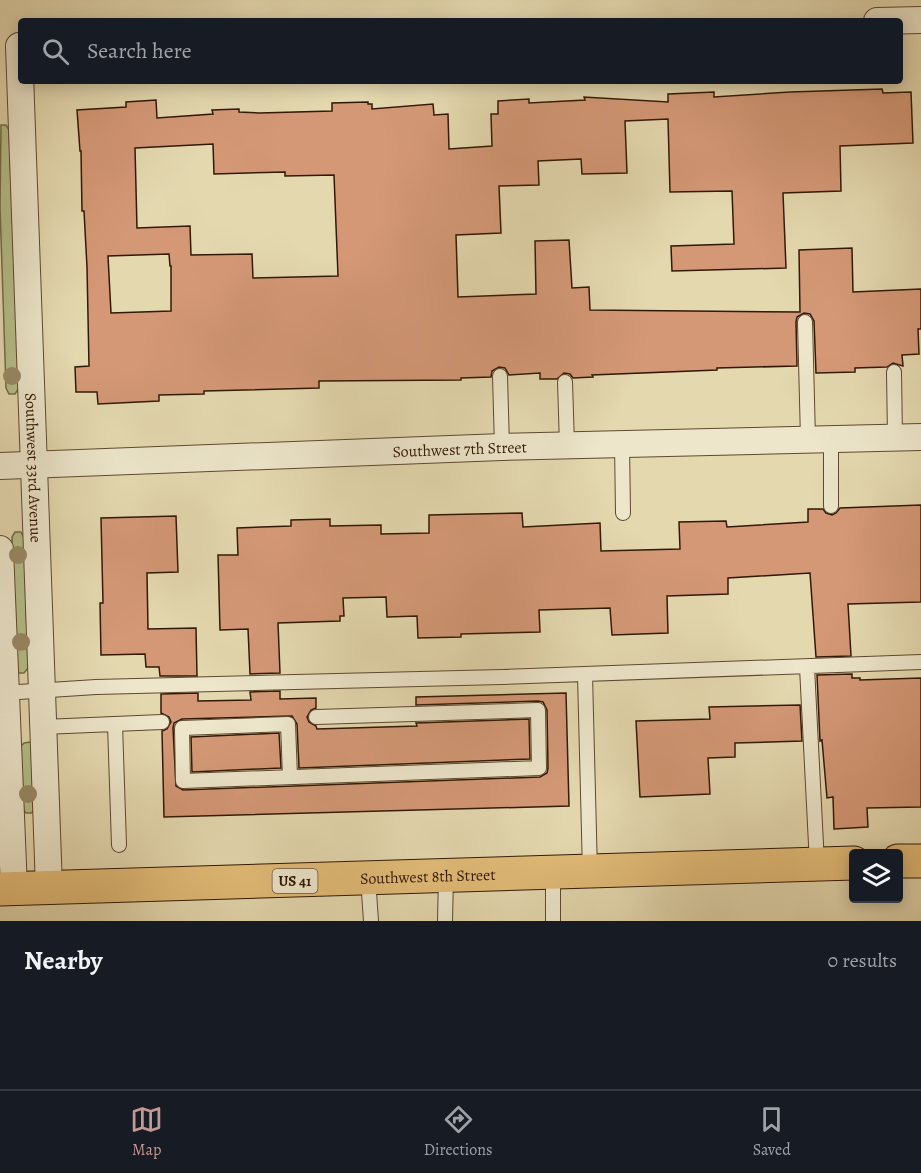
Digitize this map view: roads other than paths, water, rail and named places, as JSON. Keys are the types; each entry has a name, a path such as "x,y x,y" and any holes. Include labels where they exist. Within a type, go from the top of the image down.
{"main road":[{"path":"903,861 921,861"},
{"name":"Southwest 8th Street","path":"7,889 849,863"}],"street":[{"path":"903,20 921,20"},
{"name":"Southwest 33rd Avenue","path":"13,46 35,464 49,888"},
{"name":"Southwest 7th Street","path":"0,466 622,443 921,436"},
{"path":"0,549 7,889"}],"lane":[{"path":"805,322 819,438 831,506"},
{"path":"894,372 895,437"},
{"path":"500,376 502,447"},
{"path":"565,382 567,445"},
{"path":"622,443 623,513"},
{"path":"3,693 96,687 585,675 921,662"},
{"path":"807,667 817,864"},
{"path":"585,675 590,872"},
{"path":"290,777 288,724 182,728 183,781 539,768 538,710 316,717"},
{"path":"43,727 162,722"},
{"path":"116,724 119,845"},
{"path":"553,873 554,921"},
{"path":"445,921 446,876"},
{"path":"368,878 371,921"}]}
